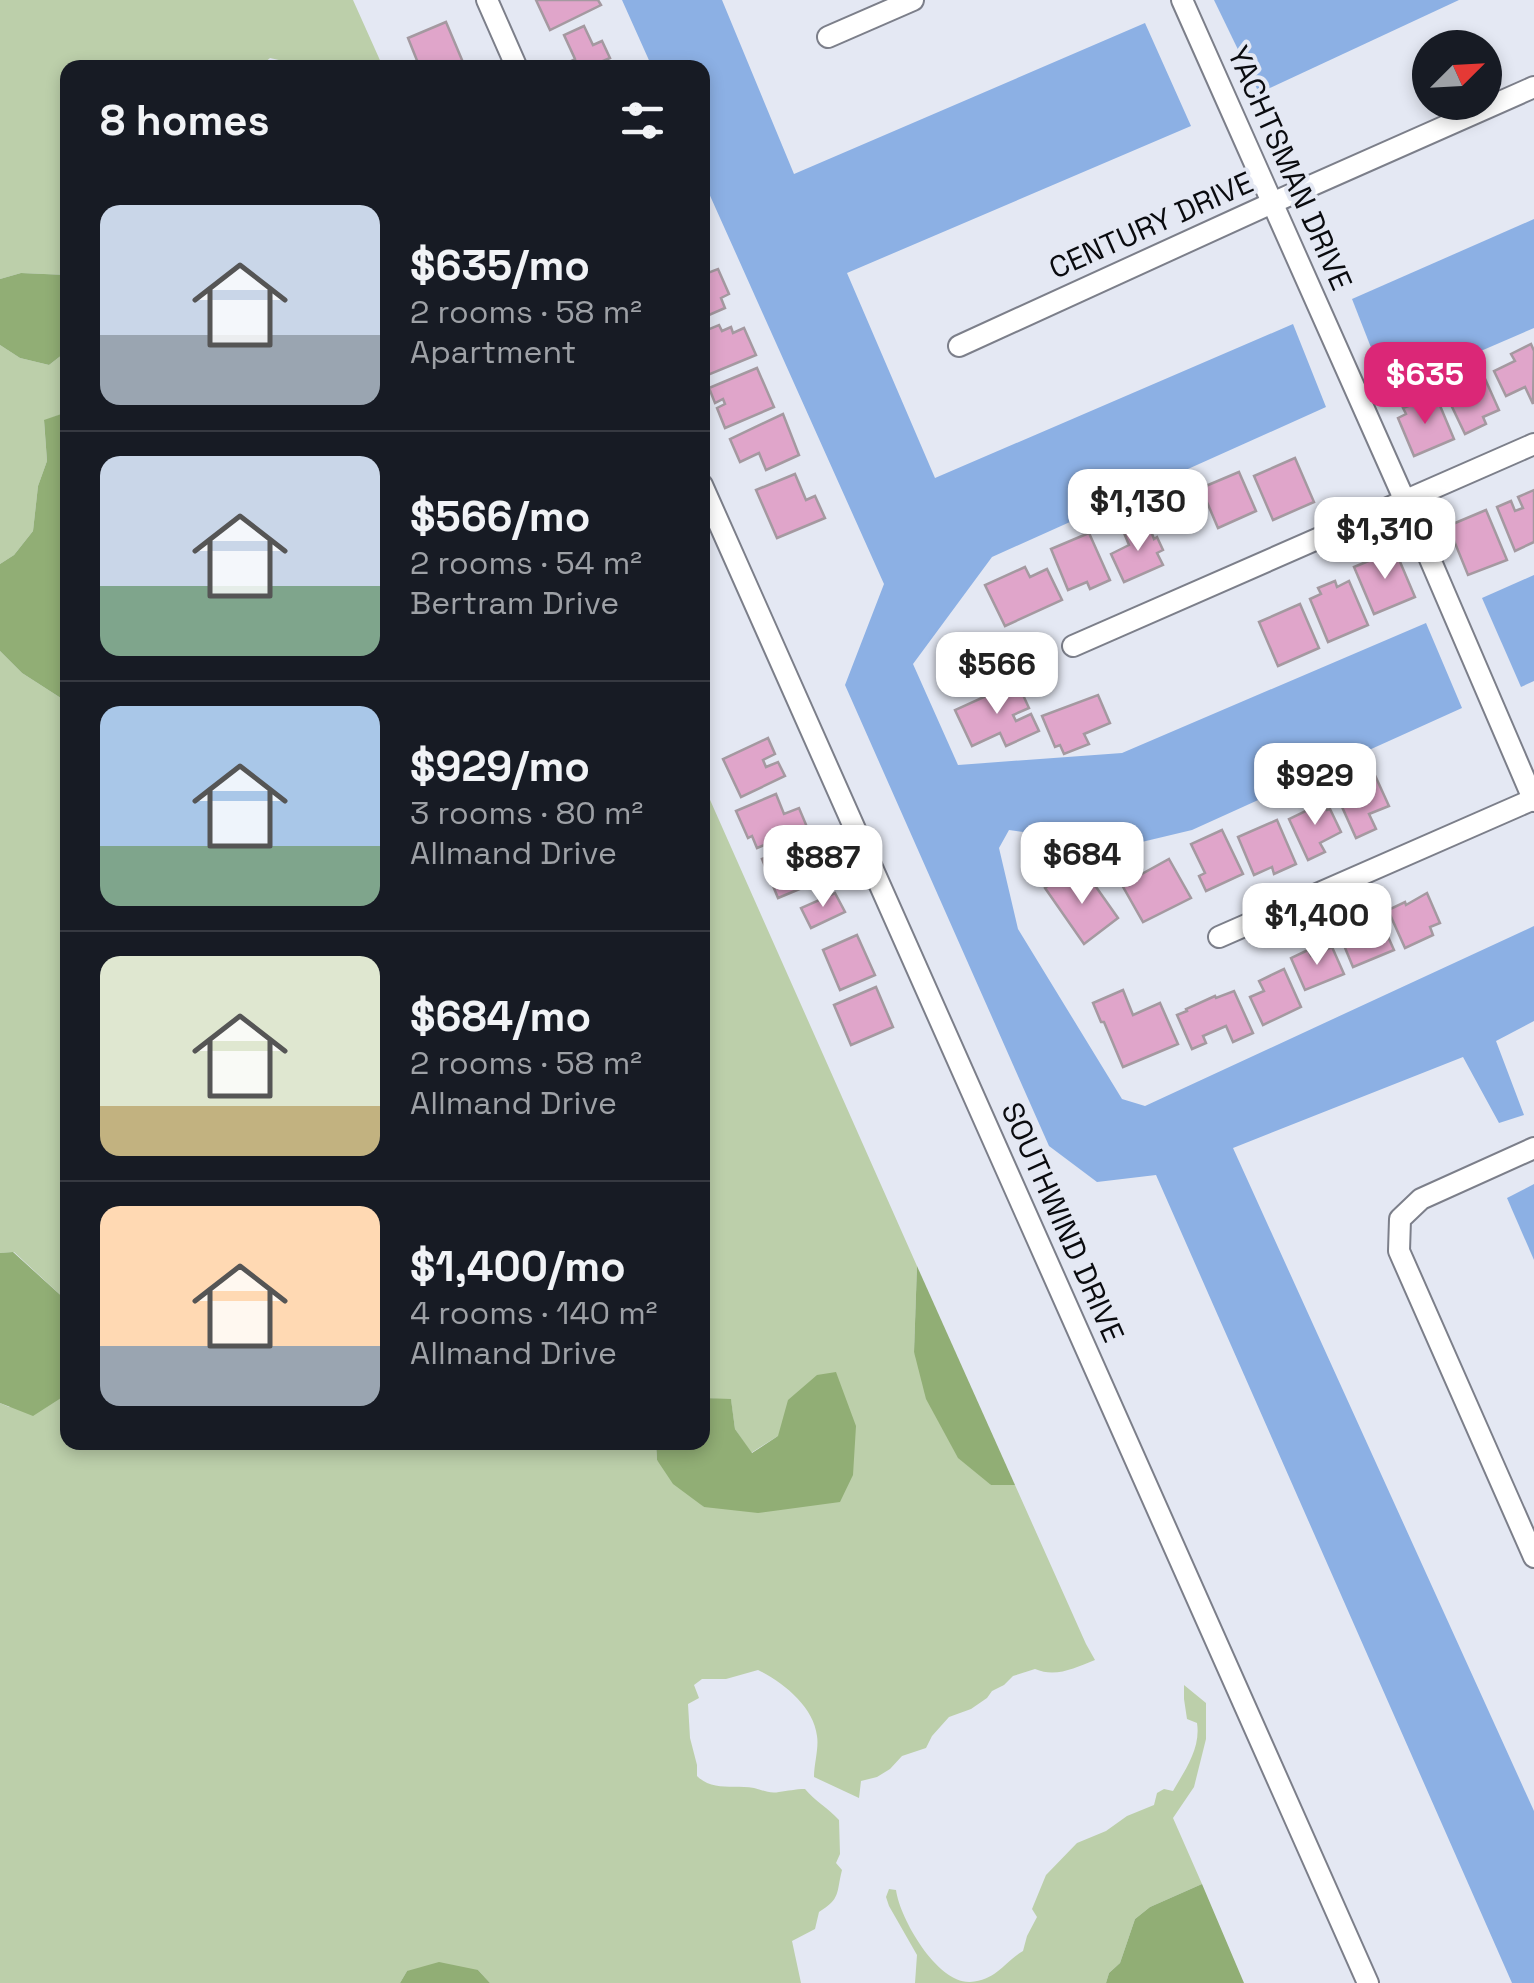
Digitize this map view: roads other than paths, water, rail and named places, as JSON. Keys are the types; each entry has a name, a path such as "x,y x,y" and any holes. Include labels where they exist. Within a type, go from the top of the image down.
{"street":[{"path":"487,0 513,60"},
{"path":"828,37 912,0"},
{"name":"YACHTSMAN DRIVE","path":"1182,0 1534,800"},
{"name":"CENTURY DRIVE","path":"958,346 1534,87"},
{"path":"1073,646 1534,444"},
{"name":"SOUTHWIND DRIVE","path":"710,503 1368,1983"},
{"path":"1218,937 1534,800"},
{"path":"1534,1148 1421,1199 1400,1218 1399,1251 1534,1557"}],"water":[{"path":"622,0 722,0 794,174 1145,23 1191,126 847,273 935,478 1293,324 1326,407 992,557 913,664 958,765 1122,753 1426,623 1462,708 1192,830 1125,846 1009,830 999,848 1018,929 1122,1099 1145,1106 1534,926 1534,1021 1496,1041 1524,1115 1499,1123 1463,1057 1233,1148 1534,1811 1534,1983 1512,1983 1156,1175 1097,1182 1049,1146 845,685 884,584 710,196 710,60 649,60"},
{"path":"1214,0 1459,0 1259,93"},
{"path":"1534,219 1534,328 1388,391 1352,299"},
{"path":"1534,575 1534,681 1521,687 1482,598"},
{"path":"1534,1184 1534,1260 1507,1198"}]}
